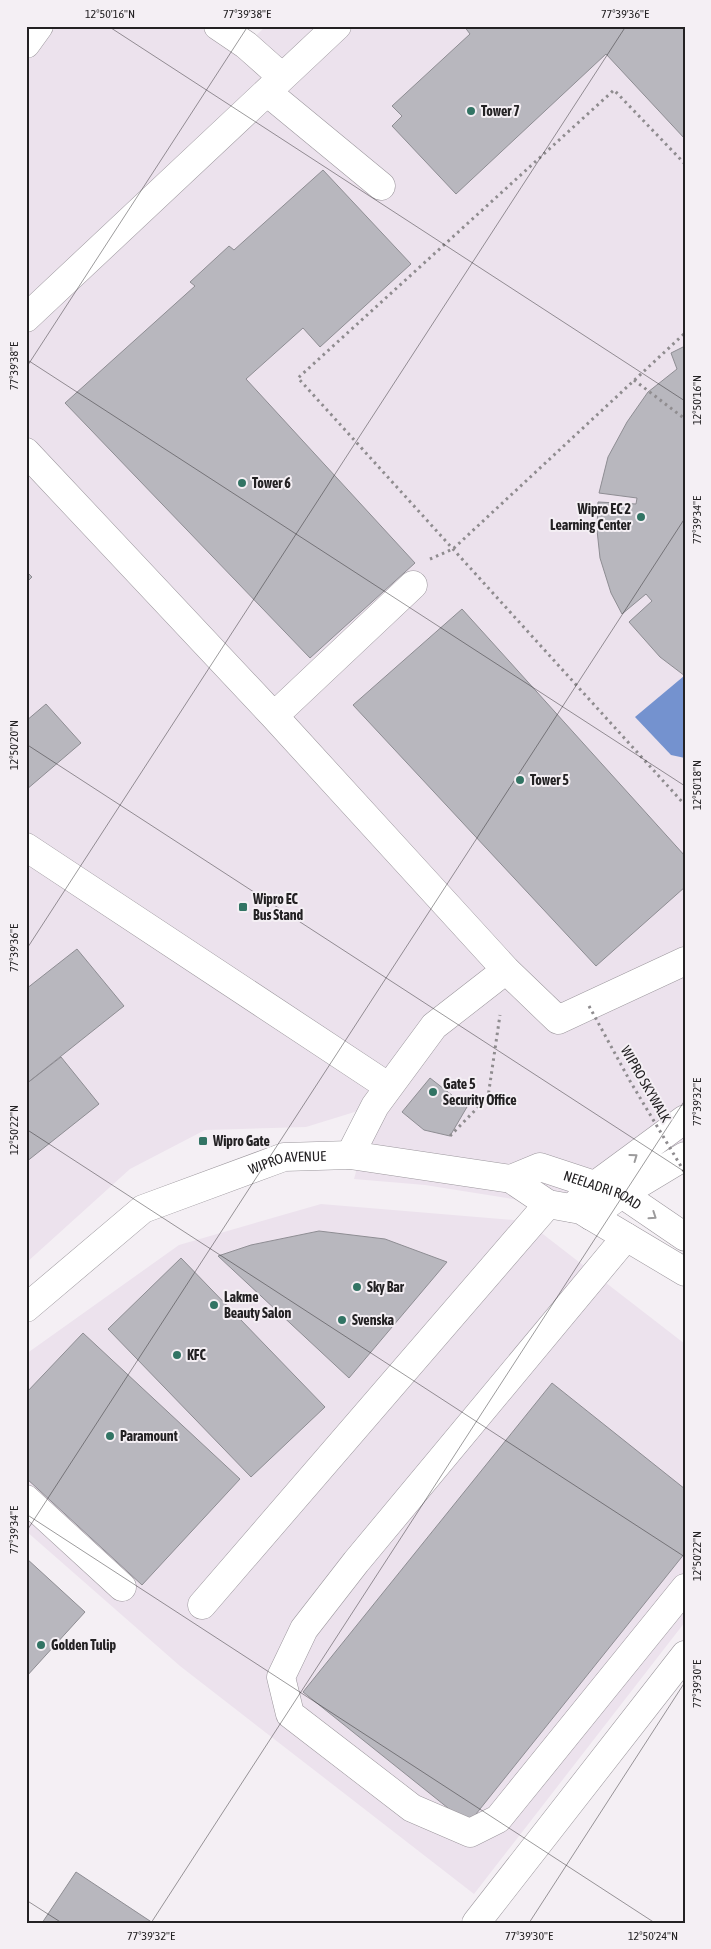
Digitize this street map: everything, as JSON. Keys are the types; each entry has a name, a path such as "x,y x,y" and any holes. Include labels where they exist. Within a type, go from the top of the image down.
{"main road":[{"path":"26,44 39,26"},
{"path":"218,26 246,46 275,85 381,186"},
{"path":"26,318 337,26"},
{"path":"26,452 274,716 506,970 558,1020 685,961"},
{"path":"274,716 413,585"},
{"path":"26,847 389,1086"},
{"path":"350,1155 375,1106 434,1026 506,970"},
{"path":"202,1605 594,1186 685,1119"},
{"name":"WIPRO AVENUE","path":"26,1308 143,1209 284,1157 350,1155 511,1179 573,1210"},
{"path":"573,1210 622,1194 685,1156"},
{"name":"NEELADRI ROAD","path":"511,1179 540,1168 622,1194 685,1237"},
{"name":"NEELADRI ROAD","path":"573,1210 626,1237 685,1272"},
{"path":"626,1237 356,1562 304,1629 281,1677 290,1714 412,1808 470,1833 498,1819 685,1588"},
{"path":"26,1499 122,1587"},
{"path":"476,1923 685,1656"}],"path":[{"path":"685,164 614,90 298,378 685,805"},
{"path":"426,560 453,549 685,332"},
{"path":"634,380 685,419"},
{"path":"450,1136 488,1098 506,970"},
{"name":"WIPRO SKYWALK","path":"589,1006 630,1081 685,1173"}],"shaded area":[{"path":"26,26 218,26 246,45 266,26 685,26 685,1153 581,1210 425,1185 354,1179 374,1106 306,1127 205,1130 130,1169 26,1263"},
{"path":"321,1204 526,1221 685,1344 685,1622 474,1894 180,1666 26,1531 26,1354 179,1245"}],"water":[{"path":"684,676 685,758 671,755 635,717"}],"building":[{"name":"Tower 7","path":"464,26 685,26 685,139 606,54 456,194 392,126 402,116 392,106 470,34"},
{"name":"Tower 6","path":"323,170 411,264 320,347 303,328 246,379 415,563 310,658 65,403 195,286 190,282 229,246 234,250"},
{"name":"Wipro EC 2 Learning Center","path":"685,346 685,676 660,657 629,622 652,601 646,594 622,614 611,593 600,558 597,530 598,502 636,504 637,498 599,493 608,457 627,422 648,392 677,369 671,353"},
{"path":"26,571 32,577 26,583"},
{"name":"Tower 5","path":"462,609 685,856 685,887 596,966 353,705"},
{"path":"46,704 81,743 26,790 26,721"},
{"path":"77,949 124,1006 26,1084 26,989"},
{"path":"61,1057 99,1104 26,1162 26,1084"},
{"name":"Gate 5 Security Office","path":"430,1078 467,1107 450,1136 424,1130 402,1112"},
{"name":"Svenska","path":"319,1231 385,1239 447,1262 349,1378 218,1256 251,1245"},
{"path":"181,1258 325,1407 251,1477 108,1329"},
{"name":"Paramount","path":"83,1333 240,1479 142,1585 26,1478 26,1393"},
{"path":"552,1383 685,1489 685,1553 468,1824 303,1692"},
{"name":"Golden Tulip","path":"26,1558 85,1612 26,1677"},
{"path":"76,1872 153,1923 42,1923"}],"place":[{"name":"Tower 7","path":"471,111"},
{"name":"Tower 6","path":"242,483"},
{"name":"Wipro EC 2 Learning Center","path":"641,517"},
{"name":"Tower 5","path":"520,780"},
{"name":"Wipro EC Bus Stand","path":"243,907"},
{"name":"Gate 5 Security Office","path":"433,1092"},
{"name":"Wipro Gate","path":"203,1141"},
{"name":"Sky Bar","path":"357,1287"},
{"name":"Lakme Beauty Salon","path":"214,1305"},
{"name":"Svenska","path":"342,1320"},
{"name":"KFC","path":"177,1355"},
{"name":"Paramount","path":"110,1436"},
{"name":"Golden Tulip","path":"41,1645"}]}
